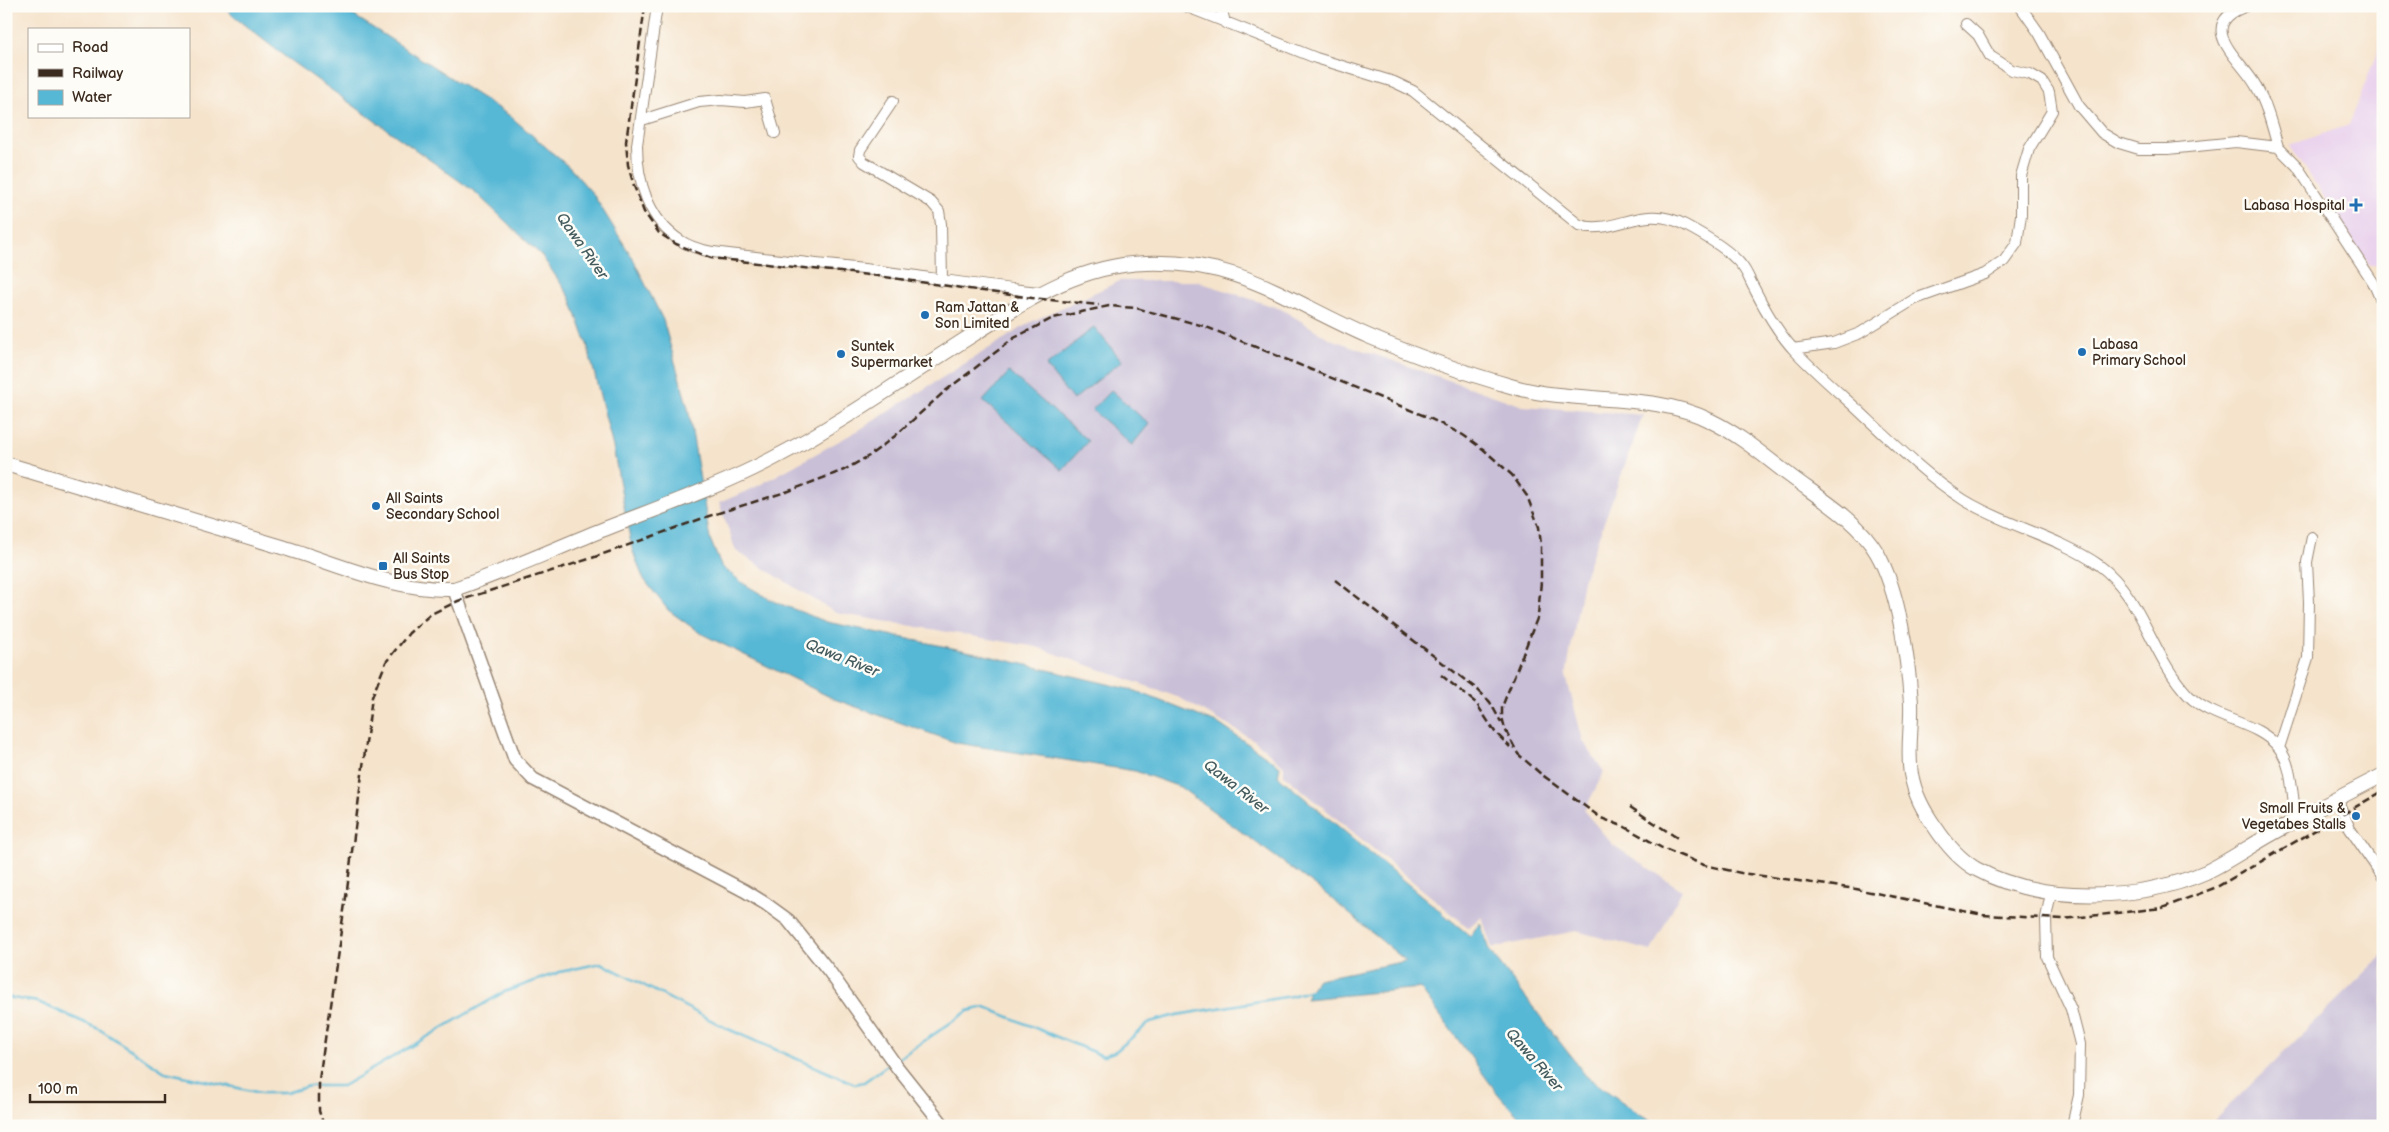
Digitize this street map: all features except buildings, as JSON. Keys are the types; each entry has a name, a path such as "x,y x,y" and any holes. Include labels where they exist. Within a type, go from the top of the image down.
{"main road":[{"path":"6,464 295,551 386,581 411,587 454,589 770,461 1042,292 1086,272 1109,265 1175,262 1215,268 1244,276 1266,285 1363,334 1473,375 1533,392 1562,397 1649,403 1676,408 1710,420 1730,432 1851,522 1876,551 1891,586 1901,628 1911,705 1910,770 1918,802 1943,839 1971,867 2014,885 2051,893 2077,895 2157,889 2207,871 2297,820 2383,775"}],"street":[{"path":"657,6 637,145 641,185 652,210 670,232 681,241 696,248 726,254 867,269 942,281 1042,292"},
{"path":"1185,6 1316,58 1394,82 1413,91 1579,225 1597,228 1631,219 1654,216 1670,218 1687,226 1735,258 1744,268 1767,313 1793,349 1902,450 1964,500 2070,549 2099,566 2129,596 2144,620 2164,663 2189,696 2218,716 2265,736 2279,748 2289,773 2297,820"},
{"path":"1221,6 1225,23"},
{"path":"2020,6 2039,34 2079,106 2102,133 2119,143 2139,148 2168,149 2236,142 2278,147"},
{"path":"2247,6 2237,10 2226,20 2222,31 2226,46 2256,84 2270,119 2278,147 2297,166 2373,282 2383,305"},
{"path":"1793,349 1834,343 1860,333 1915,299 1985,274 2004,261 2017,243 2021,215 2021,176 2029,150 2052,111 2049,92 2042,81 2030,74 2012,70 1990,56 1978,35 1966,24"},
{"path":"642,120 699,102 721,100 745,102 765,99 775,133"},
{"path":"893,101 860,150 859,156 864,162 931,202 939,211 942,281"},
{"path":"2373,282 2383,275"},
{"path":"2279,748 2308,658 2309,602 2307,562 2312,537"},
{"path":"454,589 515,760 533,779 766,904 788,920 829,971 897,1067 944,1126"},
{"path":"2337,799 2350,829 2383,877"},
{"path":"2051,893 2046,918 2046,957 2071,1009 2080,1044 2080,1095 2072,1126"}],"shaded area":[{"name":"Labasa Hospital","path":"2383,37 2383,265 2369,265 2290,145 2349,125"},
{"path":"1120,281 1196,281 1281,309 1330,339 1523,406 1643,415 1583,580 1566,676 1583,741 1604,772 1584,811 1613,845 1682,890 1651,951 1576,931 1492,948 1482,917 1469,928 1284,775 1284,766 1254,740 1180,698 1037,647 836,613 736,551 719,503 754,488 859,430 1031,322"},
{"path":"2383,955 2383,1126 2208,1126 2231,1104"}],"water":[{"name":"Qawa River","path":"224,6 339,6 510,116 570,168 593,194 633,259 663,320 688,408 710,539 721,566 744,584 775,602 827,622 976,653 1133,690 1219,724 1280,766 1278,776 1470,936 1480,923 1489,950 1586,1076 1635,1111 1660,1126 1527,1126 1498,1094 1420,988 1306,999 1309,991 1318,979 1406,961 1321,890 1180,787 1135,771 957,743 834,699 700,633 668,610 643,578 632,549 613,447 587,344 570,297 542,256 475,192 288,59 233,16"},
{"path":"1094,327 1122,361 1073,400 1046,366"},
{"path":"1009,372 1088,441 1062,470 983,401"},
{"path":"1111,390 1149,424 1132,445 1092,410"}],"waterway":[{"path":"6,997 38,1002 99,1029 165,1072 261,1093 286,1093 309,1086 343,1086 504,992 560,972 601,963 728,1029 855,1084 864,1082 889,1064"},
{"path":"896,1060 968,1011 985,1007 1103,1056 1116,1051 1150,1022 1177,1015 1291,996 1312,990"}],"railway":[{"path":"645,6 626,142 628,165 634,186 644,212 659,233 676,244 711,258 878,276 1032,298 1099,305"},
{"path":"324,1126 319,1111 319,1080 347,890 372,697 386,662 409,633 431,614 458,601 592,558 709,516 789,491 844,470 869,456 895,436 944,392 1014,338 1053,318 1109,306 1136,308 1204,326 1425,416 1463,435 1483,449 1512,475 1527,496 1539,527 1541,581 1538,616 1502,707 1505,729 1518,754 1541,774 1601,818 1625,827 1662,848 1704,865 1741,873 1856,889 1983,915 2063,919 2162,908 2217,887 2383,791"},
{"path":"1335,580 1478,690 1490,702 1501,722"},
{"path":"1441,675 1476,703 1495,732 1510,747"},
{"path":"1630,807 1679,839"}],"place":[{"name":"Labasa Hospital","path":"2356,205"},
{"name":"Ram Jattan & Son Limited","path":"925,315"},
{"name":"Labasa Primary School","path":"2082,352"},
{"name":"Suntek Supermarket","path":"841,354"},
{"name":"All Saints Secondary School","path":"376,506"},
{"name":"All Saints Bus Stop","path":"383,566"},
{"name":"Small Fruits & Vegetabes Stalls","path":"2356,816"}]}
